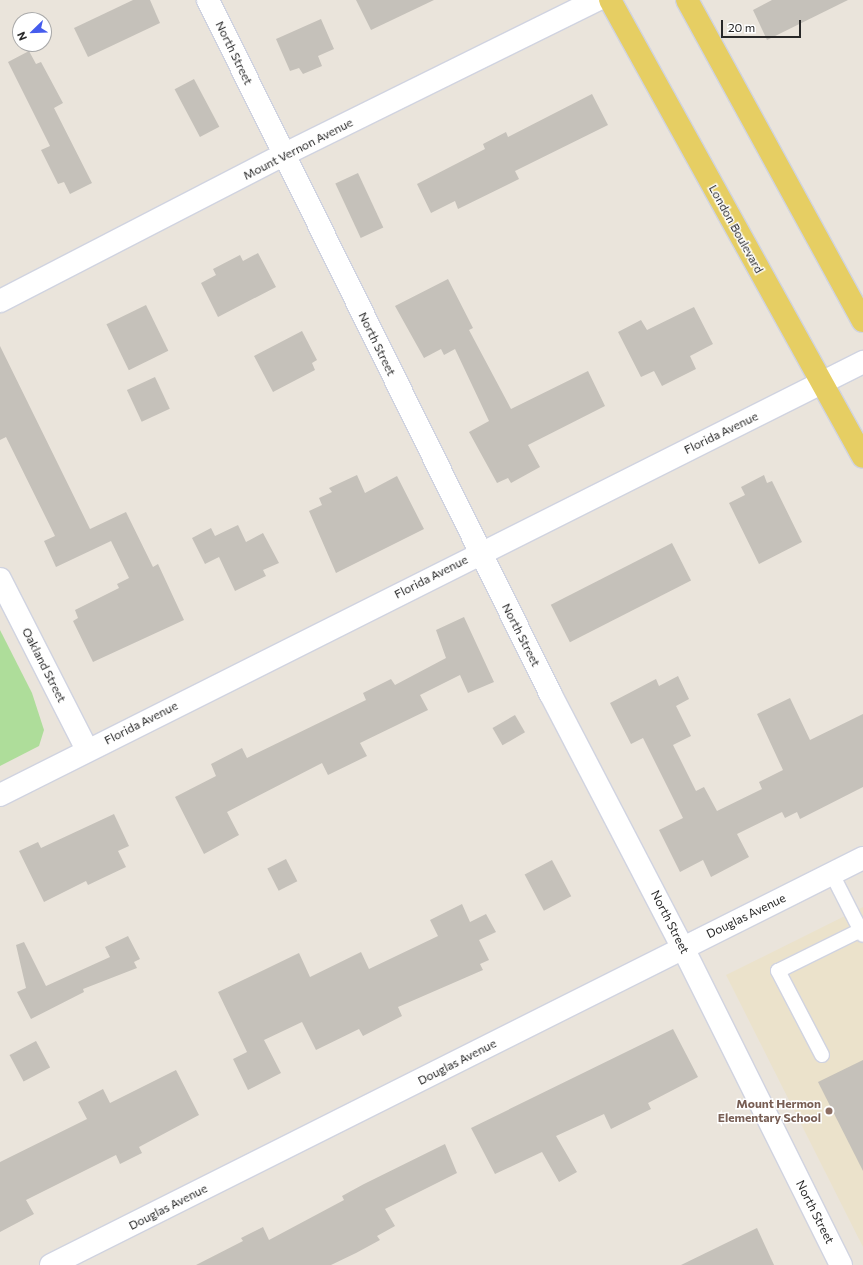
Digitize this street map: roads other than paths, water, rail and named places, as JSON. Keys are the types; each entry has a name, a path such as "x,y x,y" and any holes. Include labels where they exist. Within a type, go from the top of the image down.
{"main road":[{"name":"London Boulevard","path":"610,0 863,457"},
{"path":"687,0 863,321"}],"street":[{"name":"North Street","path":"208,0 480,553 683,948 841,1265"},
{"name":"Mount Vernon Avenue","path":"0,301 284,155 597,0"},
{"name":"Florida Avenue","path":"0,795 87,750 863,362"},
{"name":"Oakland Street","path":"0,579 87,750"},
{"name":"Douglas Avenue","path":"51,1265 863,858"}],"lane":[{"path":"822,1055 778,971 862,932 832,874"}],"place":[{"name":"Mount Hermon Elementary School","path":"829,1111"}]}
